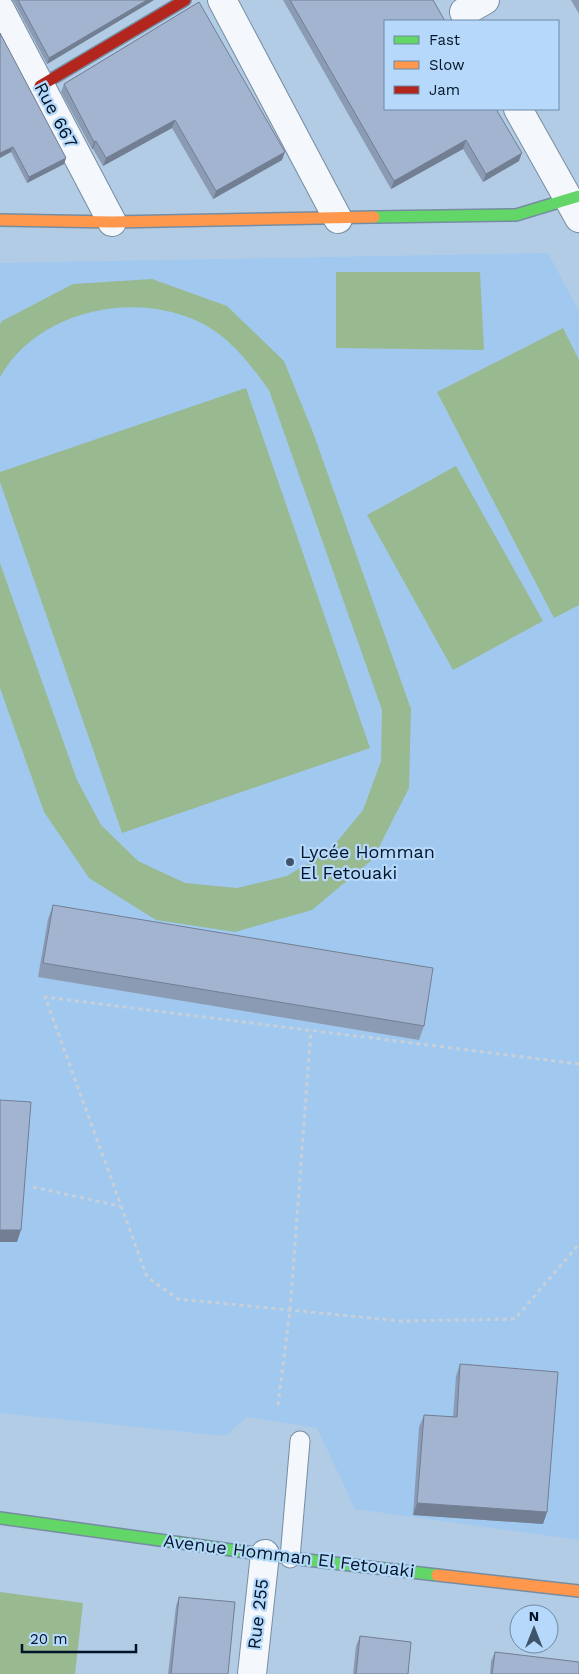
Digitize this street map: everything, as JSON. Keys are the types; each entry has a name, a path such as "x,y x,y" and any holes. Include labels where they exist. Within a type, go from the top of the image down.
{"street":[{"path":"40,86 185,0"},
{"path":"222,0 338,219"},
{"name":"Rue 667","path":"0,9 112,222"},
{"path":"0,220 112,222 338,219 516,214 576,205 519,110"},
{"name":"Avenue Homman El Fetouaki","path":"0,1518 278,1556 579,1591"},
{"name":"Rue 255","path":"252,1674 278,1556"}],"lane":[{"path":"278,1556 300,1442"}],"path":[{"path":"579,1064 45,997 147,1277 178,1299 401,1321 515,1319 579,1244"},
{"path":"278,1405 290,1310 311,1030"},
{"path":"33,1187 121,1206"}],"shaded area":[{"name":"Lycée Homman El Fetouaki","path":"548,253 579,311 579,1540 355,1509 317,1428 247,1417 225,1436 0,1413 0,263"}],"green space":[{"path":"336,272 480,272 484,350 336,348"},
{"path":"152,279 227,306 284,361 314,435 411,709 409,788 373,859 312,910 235,932 156,920 89,878 44,812 0,688 0,563 77,780 101,825 138,861 185,883 237,888 287,876 331,849 363,810 381,761 382,710 269,390 237,350 207,326 169,311 142,308 114,308 87,313 61,323 37,337 16,355 0,377 0,324 2,321 73,284"},
{"path":"563,328 579,360 579,605 554,618 437,392"},
{"path":"246,388 370,748 122,833 0,482 0,472"},
{"path":"456,466 543,621 453,670 367,515"},
{"path":"0,1592 83,1603 75,1674 0,1674"}],"building":[{"path":"18,0 147,0 49,58"},
{"path":"290,0 433,0 444,20 384,20 384,110 497,110 522,153 486,174 466,140 394,181"},
{"path":"199,2 285,152 216,191 175,120 106,158 96,141 94,142 64,84"},
{"path":"0,33 66,158 29,177 13,147 0,153"},
{"path":"53,905 433,968 424,1026 43,963"},
{"path":"0,1100 31,1102 21,1230 0,1230"},
{"path":"460,1364 558,1372 547,1512 417,1503 424,1415 457,1417"},
{"path":"179,1597 235,1602 228,1674 171,1674"},
{"path":"360,1636 411,1642 408,1674 356,1674"},
{"path":"495,1652 579,1662 579,1674 492,1674"}],"traffic: fast":[{"path":"374,217 516,215 579,196"},
{"path":"0,1518 290,1558 437,1575"}],"traffic: slow":[{"path":"0,220 112,222 374,217"},
{"path":"437,1575 579,1591"}],"traffic: jam":[{"path":"40,86 185,0"}],"place":[{"name":"Lycée Homman El Fetouaki","path":"290,862"}]}
